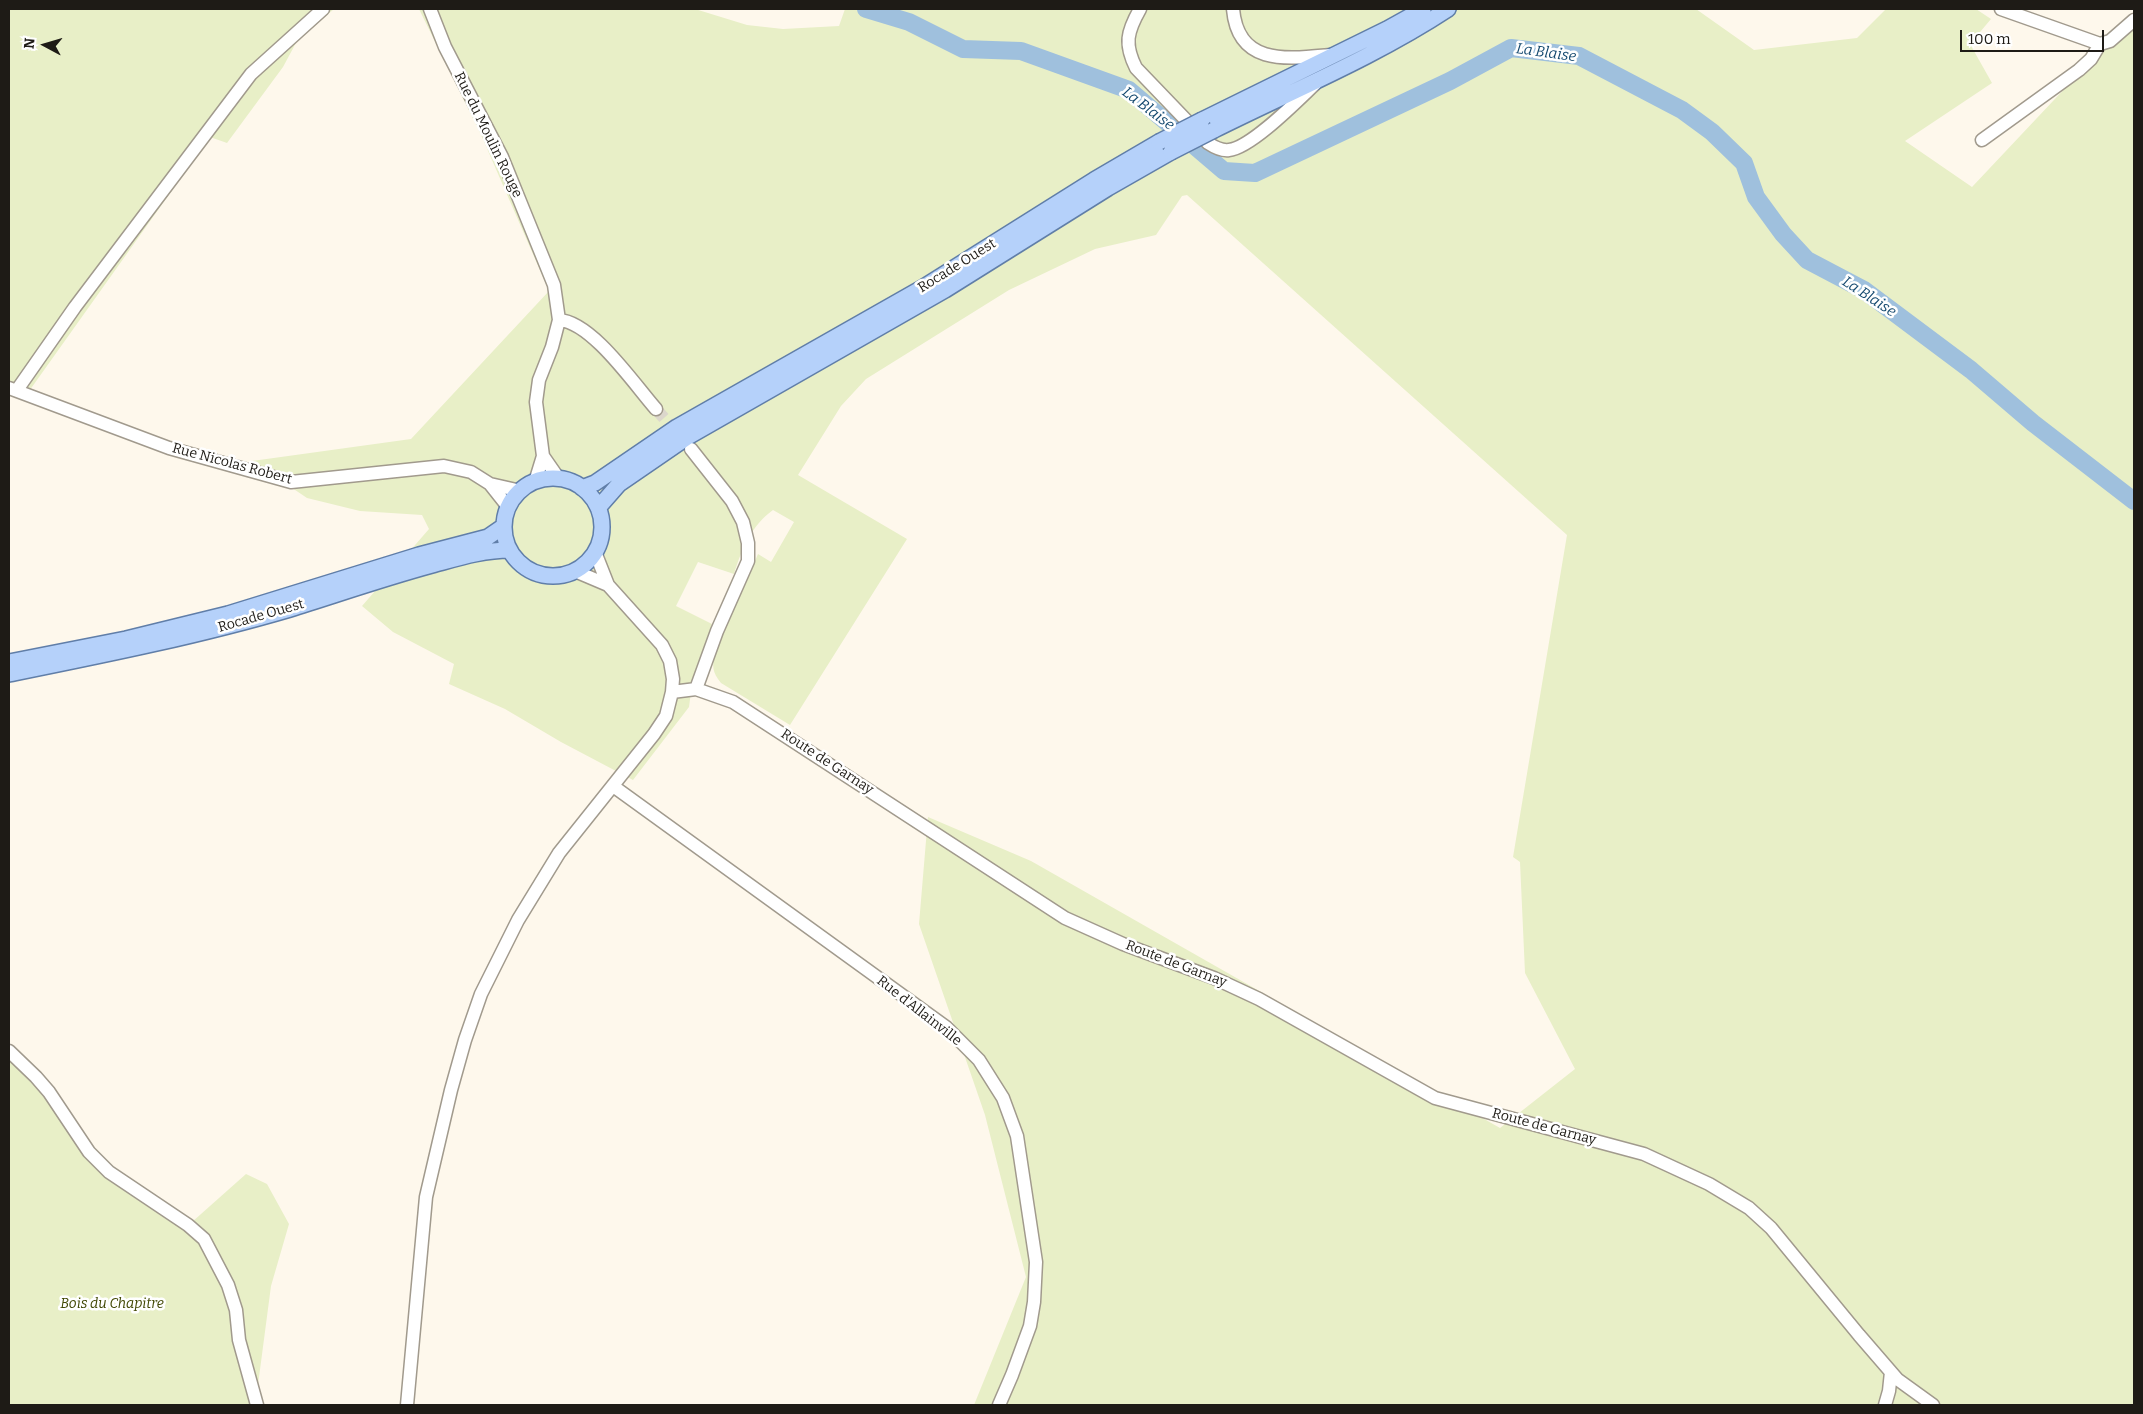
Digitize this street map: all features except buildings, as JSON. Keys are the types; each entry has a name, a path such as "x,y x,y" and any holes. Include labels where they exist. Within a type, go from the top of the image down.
{"main road":[{"name":"Rocade Ouest","path":"582,488 603,478 677,427 922,288 1094,180 1208,125 1423,9"},
{"name":"Rocade Ouest","path":"1208,125 1326,75 1419,28 1448,9"},
{"name":"Rocade Ouest","path":"598,508 609,493 624,480 686,438 920,305 1165,147"},
{"path":"559,479 571,482 582,488 594,500 598,508 602,530 595,552 583,566 575,571 554,576 538,574 524,566 510,550 504,526 509,508 521,491 535,482 559,479"},
{"name":"Rocade Ouest","path":"9,662 126,639 228,614 419,555 488,536 504,526"},
{"name":"Rocade Ouest","path":"9,674 184,638 283,611 393,575 462,556 486,551 510,550"}],"street":[{"path":"13,389 250,74 323,9"},
{"name":"Rue du Moulin Rouge","path":"430,9 445,47 502,157 554,285 559,320 552,347 539,380 537,395 543,456 535,482"},
{"path":"1140,9 1132,22 1127,41 1129,55 1136,68 1215,148 1228,150 1238,148 1265,129 1326,75"},
{"path":"1233,9 1240,33 1257,51 1275,57 1290,59 1337,54"},
{"path":"2001,9 2100,44 2110,41 2134,20"},
{"path":"1982,140 2079,70 2091,59 2100,44"},
{"path":"559,320 572,322 589,332 656,409"},
{"name":"Rue Nicolas Robert","path":"13,389 169,448 291,482 444,466 471,472 490,484 509,508"},
{"path":"691,449 732,500 743,522 748,543 748,561 717,631 696,689"},
{"name":"Rue du Moulin Rouge","path":"543,456 559,479"},
{"name":"Rue Nicolas Robert","path":"490,484 521,491"},
{"path":"407,1405 426,1197 465,1040 481,994 518,920 559,853 654,734 666,716 672,692 671,670 662,645 608,585 595,552"},
{"path":"575,571 608,585"},
{"name":"Route de Garnay","path":"672,692 696,689 733,702 1066,918 1123,944 1214,978 1259,998 1435,1098 1644,1154 1709,1184 1749,1208 1771,1228 1891,1372 1933,1405"},
{"name":"Rue d'Allainville","path":"613,786 946,1027 979,1060 1003,1098 1017,1136 1036,1262 1034,1302 1030,1326 999,1405"},
{"path":"9,1051 42,1085 64,1112 89,1152 109,1172 188,1225 204,1239 216,1258 228,1285 236,1310 239,1340 257,1405"},
{"path":"1885,1405 1889,1392 1891,1372"}],"green space":[{"path":"9,9 334,9 297,41 283,67 227,143 210,137 27,394 9,387"},
{"path":"419,9 695,9 747,25 783,29 839,26 845,9 1696,9 1754,50 1857,38 1886,9 1976,9 1991,19 1970,44 1992,83 1905,141 1972,187 2134,15 2134,1405 974,1405 1026,1277 985,1115 919,924 928,817 1031,861 1500,1128 1575,1069 1525,973 1520,862 1513,857 1567,535 1187,195 1182,196 1156,235 1095,249 1009,290 866,379 841,406 798,475 907,539 790,725 721,683 714,672 713,665 715,653 758,554 771,562 794,522 773,510 766,516 749,538 734,574 698,562 676,606 712,624 693,677 689,707 633,780 561,742 505,709 449,684 454,664 393,632 362,606 429,529 422,515 360,511 307,498 252,461 411,439 549,291 482,137"},
{"name":"Bois du Chapitre","path":"9,1051 72,1127 108,1180 183,1230 246,1174 267,1184 289,1224 271,1286 256,1400 258,1405 9,1405"}],"waterway":[{"name":"La Blaise","path":"866,9 909,22 963,49 1021,51 1129,90 1224,171 1255,173 1450,81 1511,48 1579,56 1682,110 1712,132 1744,163 1756,197 1783,234 1807,260 1864,290 1971,370 2033,423 2134,501"}],"tunnel":[{"path":"656,409 680,436"}]}
